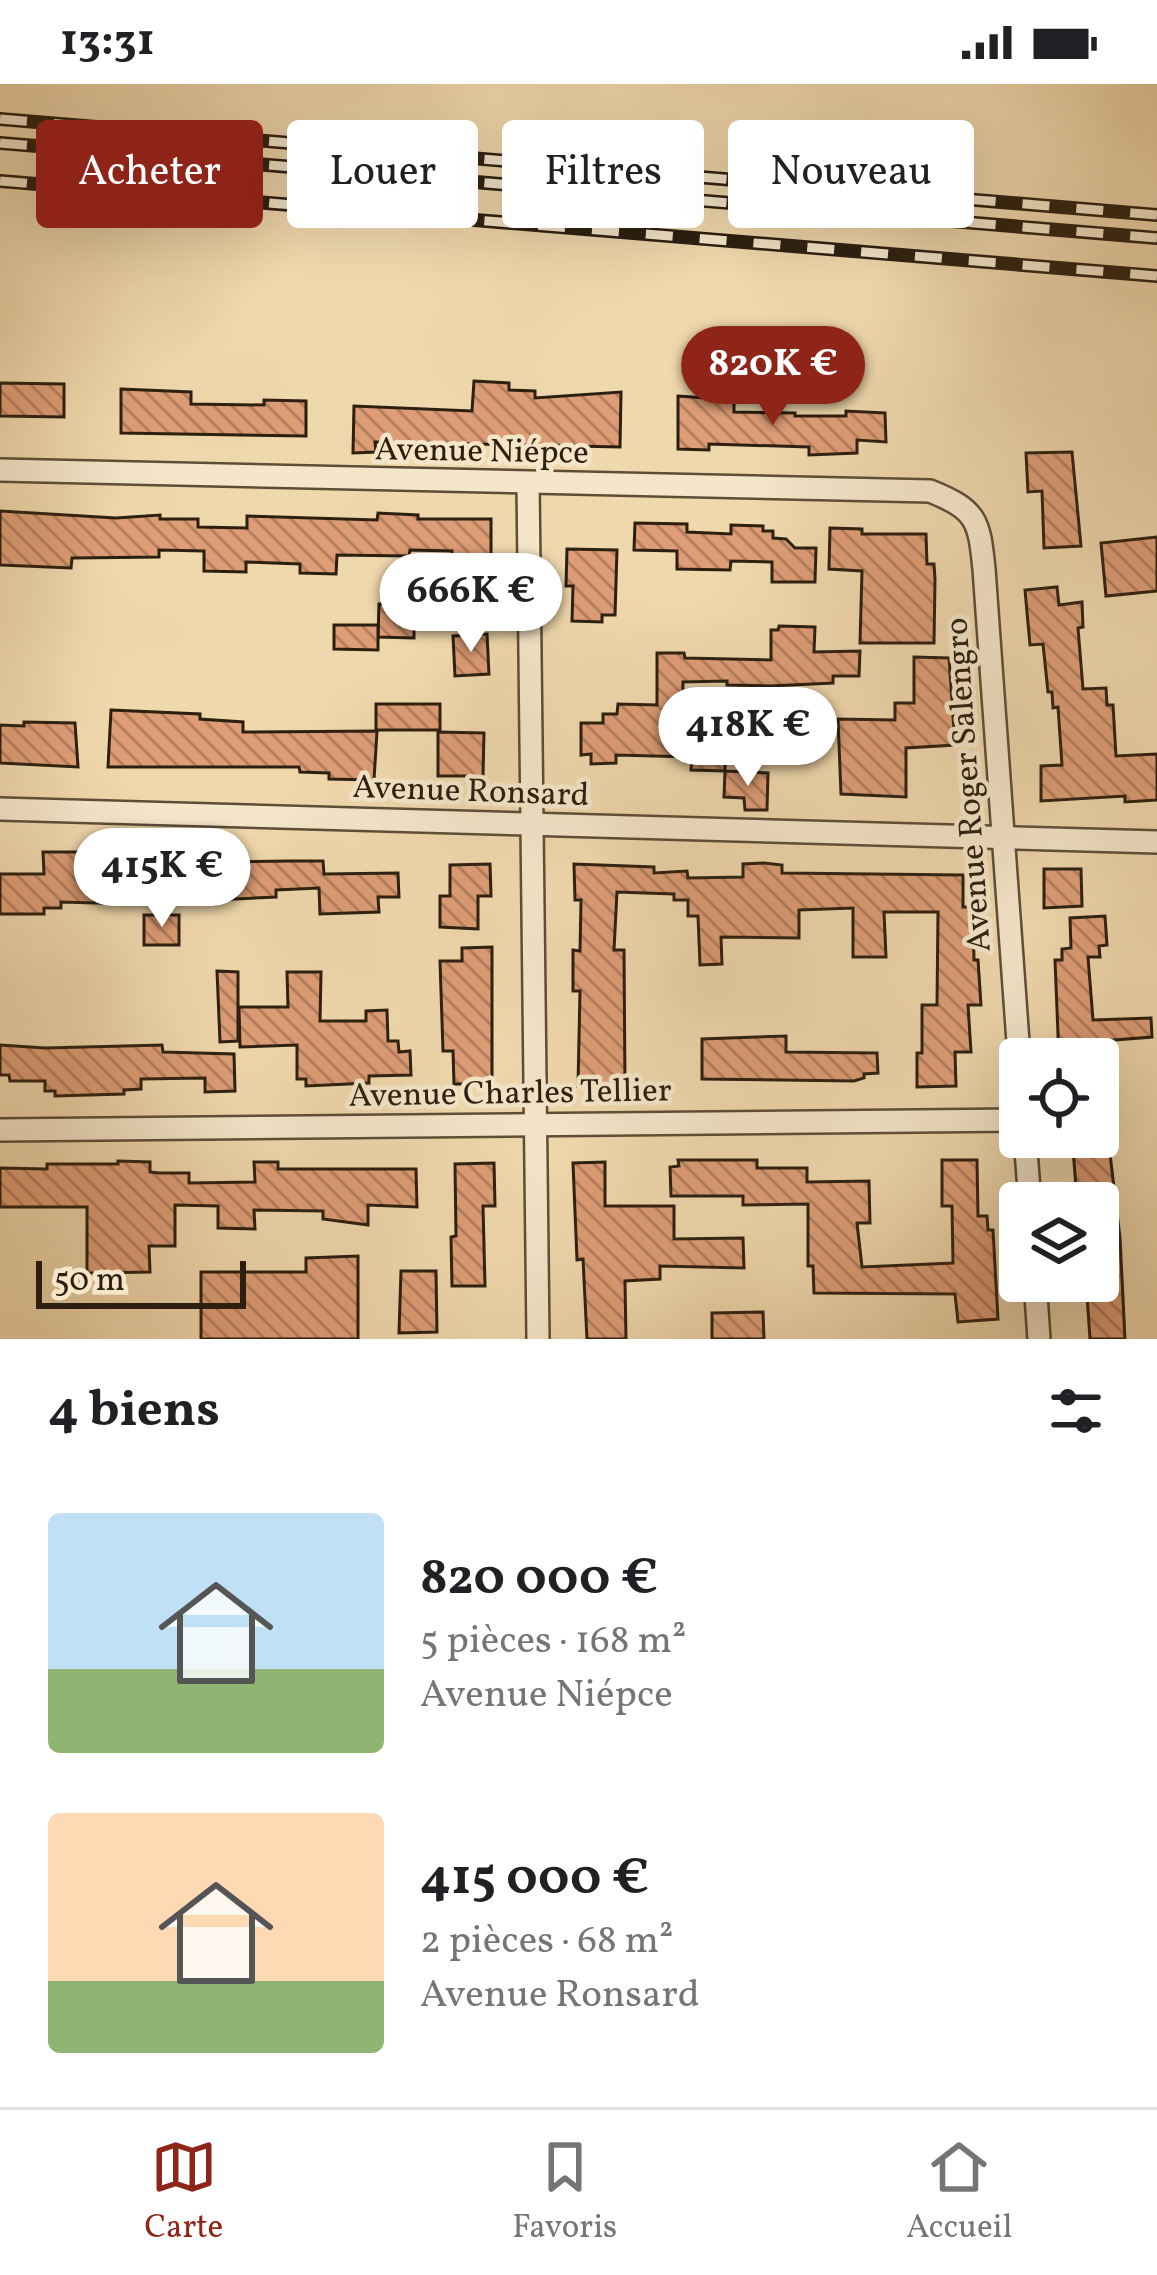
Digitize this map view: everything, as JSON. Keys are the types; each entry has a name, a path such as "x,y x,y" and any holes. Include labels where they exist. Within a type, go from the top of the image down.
{"street":[{"name":"Avenue Niépce","path":"0,470 930,491 961,503"},
{"path":"528,483 538,1339"},
{"name":"Avenue Roger Salengro","path":"961,503 976,519 982,543 1018,1038"},
{"name":"Avenue Ronsard","path":"0,809 1157,842"},
{"name":"Avenue Charles Tellier","path":"0,1130 999,1120"},
{"path":"1036,1302 1039,1339"}],"building":[{"path":"474,381 509,383 509,390 535,391 535,398 621,392 620,447 375,442 376,452 353,453 354,406 472,411"},
{"path":"0,383 64,384 64,417 0,416"},
{"path":"121,389 191,392 191,404 306,401 306,436 121,433"},
{"path":"678,396 734,400 734,412 885,413 886,442 857,440 857,453 809,455 809,447 709,444 709,450 678,449"},
{"path":"1072,452 1081,546 1044,548 1042,491 1028,492 1026,453"},
{"path":"0,511 116,518 160,515 160,519 198,519 198,527 247,528 247,516 377,520 378,513 418,515 418,519 491,519 491,569 452,569 452,551 410,550 409,556 337,555 336,574 300,573 300,564 246,562 246,572 204,571 204,551 159,550 159,557 72,558 71,568 0,565"},
{"path":"635,523 687,524 687,532 731,534 731,525 763,526 763,531 773,531 773,538 786,539 795,548 816,548 815,582 772,582 772,562 731,561 730,570 677,569 677,551 634,550"},
{"path":"830,528 862,529 862,534 926,534 927,564 934,564 934,643 860,643 862,571 829,569"},
{"path":"1157,537 1157,591 1106,596 1101,543"},
{"path":"567,549 617,550 615,615 602,615 602,622 572,621"},
{"path":"1057,587 1059,605 1082,602 1083,627 1078,628 1083,689 1106,688 1107,705 1113,705 1116,756 1157,754 1157,800 1125,802 1125,796 1041,801 1041,766 1062,765 1058,707 1053,708 1052,692 1048,692 1043,644 1030,645 1025,590"},
{"path":"379,604 414,605 414,638 378,637"},
{"path":"334,625 378,625 378,650 334,649"},
{"path":"815,627 814,652 860,651 859,676 833,676 833,683 770,686 683,682 682,732 726,732 725,771 691,770 692,757 616,755 616,763 591,764 591,754 581,755 581,723 603,723 603,714 617,714 618,704 657,705 657,653 771,660 771,630"},
{"path":"487,634 489,674 455,676 453,636"},
{"path":"914,657 949,658 955,745 906,748 906,797 841,794 838,719 895,720 895,703 914,703"},
{"path":"376,704 440,704 440,730 376,730"},
{"path":"111,710 200,714 200,719 243,722 243,732 377,731 374,780 329,779 329,773 300,772 299,767 108,767"},
{"path":"24,722 75,723 78,767 0,763 0,725 24,726"},
{"path":"438,732 484,733 483,776 438,776"},
{"path":"725,771 768,773 767,810 745,810 744,798 724,797"},
{"path":"43,852 91,852 91,857 128,859 130,904 61,902 61,908 44,908 44,914 0,914 0,874 44,874"},
{"path":"323,861 324,874 398,873 399,897 378,897 379,912 320,914 319,888 276,890 276,897 177,902 177,863"},
{"path":"490,864 491,896 478,896 478,929 440,927 440,896 450,896 450,865"},
{"path":"574,864 654,867 654,873 687,871 688,878 743,877 743,864 782,865 782,873 963,875 963,907 973,907 981,1005 968,1005 971,1052 955,1052 956,1086 917,1087 922,1005 937,1005 938,912 884,912 886,957 853,957 853,908 799,910 799,938 721,937 722,964 700,965 698,916 688,916 688,900 674,900 674,894 617,892 614,950 624,950 625,1085 578,1086 580,991 573,991 573,950 580,951 581,900 575,900"},
{"path":"1044,869 1081,869 1082,906 1044,908"},
{"path":"144,915 179,915 179,945 144,945"},
{"path":"1105,916 1107,945 1099,946 1100,957 1088,957 1093,1020 1151,1018 1152,1037 1058,1038 1055,960 1062,960 1062,949 1071,948 1070,918"},
{"path":"492,947 492,1084 454,1084 453,1051 443,1051 440,961 462,961 462,948"},
{"path":"217,971 238,972 238,1041 220,1042"},
{"path":"287,972 321,972 320,1021 366,1021 366,1011 387,1010 388,1041 398,1041 399,1052 410,1051 411,1075 306,1086 306,1079 297,1079 297,1045 240,1047 239,1007 288,1007"},
{"path":"786,1036 786,1052 877,1053 878,1073 854,1081 702,1079 702,1039"},
{"path":"0,1045 162,1045 163,1052 234,1054 235,1091 205,1092 205,1078 141,1079 141,1089 124,1090 124,1094 55,1096 55,1091 45,1091 45,1081 10,1081 9,1075 0,1075"},
{"path":"1074,1158 1110,1158 1113,1182 1076,1182"},
{"path":"678,1160 757,1160 757,1168 807,1168 807,1182 869,1181 870,1223 857,1223 862,1267 953,1263 952,1206 942,1206 942,1160 977,1160 978,1216 987,1216 988,1230 993,1230 998,1319 958,1322 955,1294 814,1293 813,1266 808,1266 808,1204 743,1205 743,1196 671,1196 670,1167 679,1166"},
{"path":"150,1162 150,1172 189,1173 189,1183 255,1182 254,1162 278,1162 278,1169 416,1169 417,1207 368,1205 368,1225 323,1219 323,1211 254,1210 255,1229 218,1228 218,1206 175,1205 175,1246 149,1246 150,1272 87,1273 87,1207 0,1207 0,1168 47,1169 47,1164"},
{"path":"605,1162 605,1206 674,1206 674,1239 743,1238 744,1268 660,1266 660,1279 625,1281 626,1339 587,1339 583,1259 577,1260 573,1163"},
{"path":"494,1163 495,1206 483,1206 485,1286 452,1286 455,1164"},
{"path":"1119,1230 1125,1339 1090,1339 1087,1302 1119,1302"},
{"path":"358,1256 358,1339 201,1339 201,1272 306,1272 306,1258"},
{"path":"401,1271 436,1271 437,1332 399,1333"},
{"path":"763,1312 764,1339 712,1339 712,1313"}],"railway":[{"path":"0,119 1157,215"},
{"path":"0,143 1157,238"},
{"path":"0,181 1157,276"}]}
